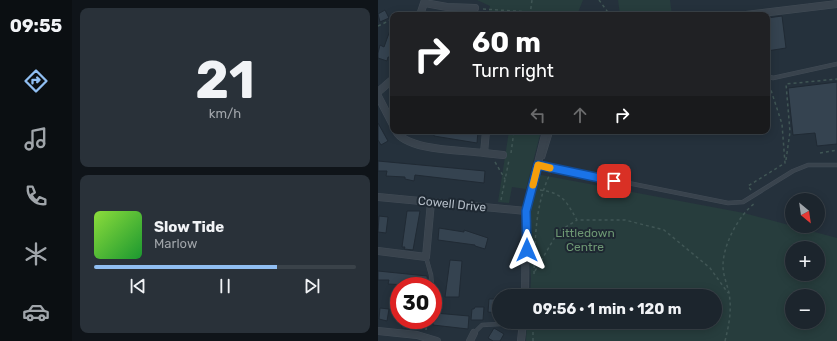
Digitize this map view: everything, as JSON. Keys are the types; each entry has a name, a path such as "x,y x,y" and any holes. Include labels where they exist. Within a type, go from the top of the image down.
{"street":[{"path":"421,12 425,2 447,7 475,8"},
{"path":"770,12 837,4"},
{"path":"378,92 390,82"},
{"path":"378,96 390,119"},
{"path":"398,134 418,146 503,155"},
{"path":"486,134 487,153"},
{"path":"526,289 527,276 526,211 545,134"},
{"name":"Cowell Drive","path":"378,197 526,211"},
{"path":"378,251 426,257 431,202"},
{"path":"521,341 522,329"},
{"path":"378,331 417,335 437,341"},
{"path":"470,341 474,333"}],"lane":[{"path":"770,77 773,78 837,64"},
{"path":"550,134 543,157 538,165 728,203 744,202 794,170 808,165 837,165"},
{"path":"426,257 431,277"},
{"path":"474,333 482,324 492,324"}],"path":[{"path":"530,12 532,0"},
{"path":"599,0 608,12"},
{"path":"475,8 512,12"},
{"path":"378,26 390,20"},
{"path":"725,341 731,319 729,295 723,267 726,245 744,212 759,200 753,195 748,186 785,163 790,132 786,84 837,79"},
{"path":"770,87 782,124 785,163"},
{"path":"820,152 837,150"},
{"path":"487,153 505,179"},
{"path":"534,280 536,235 542,190 553,168"},
{"path":"499,209 504,185"},
{"path":"532,189 555,192 568,205 577,220"},
{"path":"527,276 534,273 558,232 577,220 625,220 664,230 710,268 729,295"},
{"path":"533,329 533,341"}],"green space":[{"path":"477,0 583,0 578,12 489,12 490,6"},
{"path":"618,0 670,0 672,12 620,12"},
{"path":"509,134 540,134 526,189 512,187 509,203 498,202"},
{"name":"Littledown Centre","path":"536,174 744,213 785,224 785,233 818,233 837,238 837,341 526,341 527,329 722,329 722,289 530,289 531,278 526,211"}],"building":[{"path":"385,10 389,18 380,22 378,14"},
{"path":"782,16 786,48 770,51 770,18"},
{"path":"390,30 390,57 388,57 387,61 378,58 380,45 384,47"},
{"path":"837,82 837,144 817,146 815,133 793,135 788,88"},
{"path":"378,123 388,141 381,145 378,140"},
{"path":"434,134 478,134 477,143 434,136"},
{"path":"378,161 485,171 484,183 415,175 414,181 405,179 405,177 386,176 387,171 378,171"},
{"path":"407,211 420,211 413,250 404,249 405,247 402,247"},
{"path":"379,216 388,217 386,233 378,232"},
{"path":"439,228 464,232 464,230 488,238 485,249 475,245 438,240"},
{"path":"450,260 462,261 459,297 445,297"},
{"path":"378,271 427,277 390,277 390,284 388,284 389,280 378,280"},
{"path":"489,299 492,299 492,312 488,312"},
{"path":"475,307 484,307 483,320 471,320 472,309"},
{"path":"380,308 389,309 387,321 379,319"},
{"path":"442,314 469,316 468,329 442,326"},
{"path":"493,329 504,334 500,341 493,341 488,338"}],"slow traffic":[{"path":"533,185 538,165 550,168"}],"route":[{"path":"527,250 526,211 538,165 614,181"}]}
